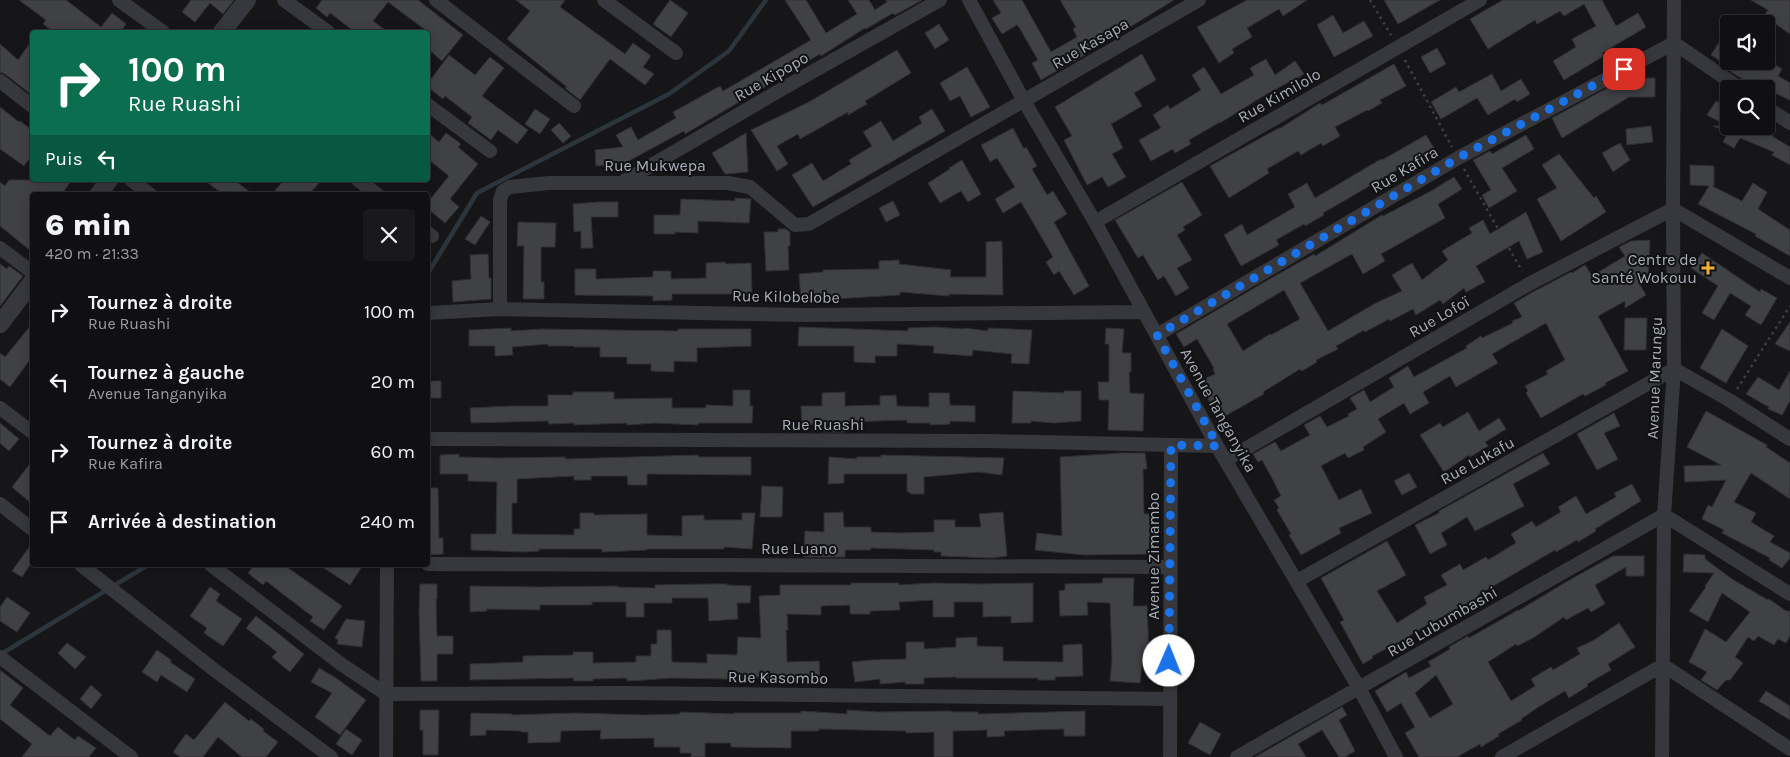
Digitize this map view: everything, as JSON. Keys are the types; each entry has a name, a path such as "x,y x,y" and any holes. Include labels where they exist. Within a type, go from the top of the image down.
{"street":[{"path":"119,0 160,30"},
{"path":"224,30 247,0"},
{"path":"284,0 325,30"},
{"path":"436,0 574,106"},
{"path":"604,0 676,53"},
{"name":"Rue Kipopo","path":"621,183 940,0"},
{"name":"Avenue Tanganyika","path":"969,0 1024,101 1096,222 1218,446 1297,581 1396,757"},
{"name":"Rue Kasapa","path":"795,225 809,224 1199,0"},
{"name":"Rue Kimilolo","path":"1096,222 1480,0"},
{"name":"Avenue Marungu","path":"1662,757 1664,515 1674,369 1674,0"},
{"path":"1674,43 1728,80"},
{"name":"Rue Kafira","path":"1157,335 1458,158 1674,43"},
{"path":"0,81 30,104"},
{"path":"430,106 490,151"},
{"path":"1775,112 1790,123"},
{"path":"134,182 147,192"},
{"path":"361,182 374,192"},
{"name":"Rue Mukwepa","path":"500,309 500,200 503,192 510,187 621,183 728,183 750,187 795,225"},
{"path":"1673,208 1790,278"},
{"name":"Rue Lofoï","path":"1226,460 1529,284 1673,208"},
{"path":"0,248 30,270"},
{"path":"0,324 30,285"},
{"name":"Rue Kilobelobe","path":"430,313 500,309 806,314 1144,312"},
{"path":"1674,369 1730,400 1790,439"},
{"name":"Rue Lukafu","path":"1297,581 1674,369"},
{"path":"0,408 30,430"},
{"name":"Rue Ruashi","path":"430,440 988,441 1218,446"},
{"name":"Avenue Zimambo","path":"1170,757 1171,445"},
{"path":"0,504 30,527"},
{"path":"1664,515 1790,594"},
{"name":"Rue Lubumbashi","path":"1237,757 1664,515"},
{"name":"Rue Luano","path":"430,564 1171,567"},
{"path":"84,567 217,672 331,757"},
{"path":"214,567 341,664 386,694"},
{"path":"386,757 387,567"},
{"path":"0,657 131,757"},
{"path":"1502,757 1663,665 1790,749"},
{"name":"Rue Kasombo","path":"386,694 627,693 1169,699"}],"path":[{"path":"1370,0 1398,46 1529,284"},
{"path":"1730,400 1790,306"}],"building":[{"path":"19,0 66,0 101,27 112,13 126,24 122,30 51,30 43,24 46,20"},
{"path":"191,0 234,0 223,14 210,3 195,22 182,12"},
{"path":"322,0 418,0 463,35 442,61 430,51 430,30 425,30 388,2 373,21 385,30 352,30 330,13 327,17 316,8"},
{"path":"516,0 565,0 560,7 625,54 633,43 651,56 643,67 654,74 645,85 610,59 580,100 565,88 567,87 507,39 530,11"},
{"path":"670,0 688,13 671,37 653,24"},
{"path":"785,0 806,0 826,33 857,14 848,0 869,0 875,10 887,2 886,0 922,0 895,15 893,13 865,28 821,56 820,54 685,134 684,131 625,163 596,166 595,150 623,147 616,135 631,127 638,140 676,118 673,112 720,86 723,91 811,40"},
{"path":"993,0 1022,0 1051,52 1077,37 1073,29 1076,27 1060,0 1174,0 1041,80 1032,63 1038,60 1017,25 1002,34 992,18 1001,13"},
{"path":"1247,0 1307,0 1283,16 1279,9 1247,28 1252,37 1232,49 1234,53 1219,63 1197,27"},
{"path":"1384,0 1440,0 1398,24"},
{"path":"1503,0 1602,0 1616,26 1638,13 1646,27 1602,53 1604,56 1564,80 1553,61 1576,47 1572,39 1596,26 1584,4 1564,16 1560,11 1537,24 1535,20 1488,49 1470,19"},
{"path":"1751,0 1790,0 1790,34 1775,24 1775,15 1765,15 1768,10"},
{"path":"1333,15 1343,33 1364,21 1373,36 1334,57 1317,25"},
{"path":"939,24 949,40 935,49 925,33"},
{"path":"1720,41 1720,61 1711,55"},
{"path":"30,43 30,93 0,72 0,44 18,60"},
{"path":"1437,48 1446,64 1430,73 1421,57"},
{"path":"897,50 911,73 865,101 867,104 848,115 848,112 800,139 798,134 777,146 788,164 777,171 751,130 809,102"},
{"path":"1142,54 1156,80 1134,93 1142,106 1111,124 1123,148 1112,154 1126,177 1108,187 1102,177 1087,185 1064,140 1072,136 1055,107"},
{"path":"449,55 475,75 490,57 504,68 482,96 528,130 517,144 498,130 491,140 468,123 472,117 445,96 443,99 430,89 430,80"},
{"path":"1266,59 1275,75 1295,61 1304,74 1189,140 1191,144 1175,153 1173,149 1151,161 1139,140 1161,128 1153,115 1168,105 1170,109 1201,90 1192,75 1204,67 1221,94 1254,75 1250,68"},
{"path":"1394,64 1406,86 1380,100 1382,103 1335,127 1340,136 1323,146 1321,143 1301,155 1298,151 1267,169 1269,173 1229,198 1210,166 1279,129 1320,103 1322,105"},
{"path":"1775,65 1782,69 1778,76 1790,83 1790,100 1775,93 1775,80 1744,80 1731,72 1732,70 1775,70"},
{"path":"967,67 990,107 971,117 960,96 950,101 940,83"},
{"path":"1492,74 1501,91 1521,79 1530,94 1517,102 1515,99 1488,115 1477,98 1441,119 1431,102 1456,87 1459,92"},
{"path":"1626,78 1655,78 1655,97 1629,97 1562,138 1552,118"},
{"path":"1716,101 1720,103 1720,122 1707,115"},
{"path":"0,107 30,128 30,158 24,166 0,149"},
{"path":"535,109 550,119 540,134 525,124"},
{"path":"932,109 945,131 813,207 792,175 812,163 823,181 851,164 849,160 872,146 863,132 881,121 893,141 922,123 919,117"},
{"path":"559,123 571,136 563,143 551,130"},
{"path":"1651,126 1653,142 1627,145 1626,129"},
{"path":"1013,128 1024,149 1026,147 1037,166 1032,169 1047,195 1053,191 1067,214 1054,222 1089,286 1074,295 1059,271 1054,275 1046,262 1053,257 1021,202 1003,213 995,199 1015,187 997,158 990,162 981,145"},
{"path":"446,133 461,144 458,147 478,164 450,199 459,207 445,223 430,211 430,200 449,176 430,161 430,135 439,142"},
{"path":"746,133 748,172 725,174 712,153"},
{"path":"1426,135 1435,150 1323,213 1324,215 1305,226 1304,224 1276,240 1279,245 1241,266 1224,235 1242,224 1247,235 1295,207 1288,194 1307,183 1315,198"},
{"path":"1526,135 1534,149 1502,168 1517,191 1489,208 1482,195 1491,190 1473,160 1490,151 1492,154"},
{"path":"1726,135 1773,135 1790,147 1790,165 1772,155 1774,152 1740,138 1734,148 1723,142"},
{"path":"1620,143 1630,160 1613,172 1602,153"},
{"path":"1559,154 1594,198 1596,196 1606,212 1561,241 1537,199 1557,188 1542,165"},
{"path":"962,160 981,194 968,202 961,191 940,203 928,183"},
{"path":"1690,165 1714,166 1714,186 1712,186 1742,201 1753,183 1767,192 1758,209 1790,230 1790,256 1755,236 1756,234 1698,204 1709,186 1690,185"},
{"path":"1454,177 1462,189 1438,204 1445,218 1381,254 1385,261 1363,274 1352,254 1300,283 1328,331 1374,304 1402,291 1392,275 1412,263 1422,280 1448,260 1442,251 1472,233 1469,228 1483,220 1490,234 1526,212 1543,252 1527,259 1519,241 1476,266 1485,282 1466,292 1464,288 1443,304 1440,300 1416,315 1413,309 1365,332 1364,330 1336,346 1338,349 1316,360 1317,362 1302,371 1300,369 1263,392 1264,394 1218,420 1200,381 1215,374 1214,368 1197,339 1184,347 1176,334 1314,254 1315,256 1382,215 1431,191","holes":["1284,290 1300,319 1270,334 1243,351 1227,324"]},
{"path":"9,180 71,182 63,192 30,192 30,250 0,226 0,182 5,186"},
{"path":"207,182 237,182 250,192 220,192"},
{"path":"282,182 320,182 311,192 274,192"},
{"path":"1182,182 1202,215 1183,227 1185,230 1177,235 1192,260 1177,268 1189,288 1176,296 1164,276 1158,280 1143,255 1138,258 1115,220"},
{"path":"735,198 751,199 749,223 698,221 698,233 675,232 675,234 654,234 654,215 680,215 681,199 735,201"},
{"path":"893,201 900,215 886,222 879,208"},
{"path":"618,202 618,217 591,217 593,248 581,248 581,231 574,232 573,204"},
{"path":"481,216 490,222 475,245 465,239"},
{"path":"518,222 556,223 555,247 541,247 541,282 544,282 544,299 523,299 524,246 517,246"},
{"path":"778,229 786,229 790,232 790,246 788,246 789,270 766,271 764,232 778,232"},
{"path":"1650,240 1648,282 1638,282 1646,295 1625,308 1625,301 1598,316 1628,371 1605,383 1606,385 1585,396 1583,394 1541,418 1526,393 1528,391 1525,386 1548,374 1546,371 1565,360 1546,323 1492,354 1498,363 1456,387 1450,376 1423,392 1429,403 1410,414 1404,403 1378,419 1386,432 1363,447 1364,450 1348,458 1345,453 1321,466 1339,500 1361,489 1372,513 1339,528 1341,533 1301,555 1277,510 1279,508 1274,500 1281,496 1262,460 1258,462 1253,454 1275,442 1281,451 1310,435 1304,425 1320,416 1327,427 1349,416 1348,414 1357,409 1350,398 1364,390 1370,402 1394,387 1389,378 1408,366 1414,377 1467,348 1466,346 1481,336 1482,338 1522,317 1514,303 1533,292 1585,265 1592,276 1625,256 1619,247 1631,241"},
{"path":"1002,241 1003,295 949,294 949,296 900,292 900,295 801,301 799,274 823,272 823,270 879,269 879,261 899,260 899,264 951,270 950,277 986,277 986,242"},
{"path":"1702,253 1760,292 1761,289 1777,298 1761,325 1745,315 1751,306 1730,293 1714,320 1702,313 1718,286 1691,268"},
{"path":"488,254 491,299 453,302 452,281 471,279 470,255"},
{"path":"725,262 726,264 751,263 752,294 672,294 672,300 653,301 653,296 575,295 575,269 596,269 596,279 653,277 653,271 671,271 671,279 706,278 706,263"},
{"path":"0,264 7,269 9,266 23,276 0,306"},
{"path":"1625,318 1647,318 1646,350 1624,350"},
{"path":"1790,322 1790,351 1775,344"},
{"path":"30,326 30,360 10,387 0,379 0,353 5,357"},
{"path":"799,327 908,331 908,328 935,327 988,331 988,328 1032,330 1029,364 1011,363 1012,354 973,350 972,356 933,353 934,346 897,344 897,356 875,356 875,363 854,362 854,346 798,346"},
{"path":"511,328 511,331 542,329 678,331 678,329 751,329 751,346 697,348 697,362 674,361 674,372 651,371 651,364 627,364 627,357 600,357 600,347 548,346 548,344 512,347 513,355 495,356 495,346 469,346 469,330"},
{"path":"1106,328 1124,329 1122,353 1131,353 1131,372 1129,372 1130,393 1144,394 1143,431 1108,430 1109,400 1099,400 1098,382 1109,382 1109,344 1105,344"},
{"path":"1722,329 1748,346 1726,383 1700,368"},
{"path":"1790,371 1790,401 1782,415 1768,409 1769,407 1746,394 1758,377 1779,390"},
{"path":"430,381 441,381 441,398 430,398"},
{"path":"733,390 750,390 750,406 753,406 752,423 574,425 574,423 549,424 548,421 471,423 470,408 548,406 548,395 573,395 573,392 614,392 614,399 672,398 672,408 706,408 706,405 733,406"},
{"path":"1013,391 1064,393 1064,391 1081,391 1081,421 1012,423"},
{"path":"845,392 845,406 880,405 880,396 896,395 897,406 929,407 929,393 949,393 950,405 975,406 975,422 950,421 950,424 930,425 930,423 907,423 907,420 845,422 845,432 822,432 822,424 802,425 801,406 822,406 822,393"},
{"path":"1706,411 1767,445 1766,447 1790,463 1790,499 1751,473 1734,502 1756,513 1751,522 1774,536 1770,542 1790,553 1790,558 1782,568 1769,560 1770,558 1722,533 1724,530 1702,519 1708,505 1712,507 1726,480 1685,482 1684,466 1721,465 1687,447"},
{"path":"1468,412 1479,431 1499,418 1506,429 1485,442 1488,446 1470,457 1469,455 1444,472 1420,435 1440,423 1443,427"},
{"path":"1614,413 1620,426 1604,433 1618,459 1597,470 1577,434"},
{"path":"0,423 19,439 9,451 0,443"},
{"path":"1145,453 1147,469 1143,469 1144,514 1150,514 1150,554 1084,555 1035,550 1037,533 1062,536 1060,457"},
{"path":"1543,453 1550,464 1513,484 1524,506 1475,531 1467,517 1441,533 1447,545 1430,554 1415,525"},
{"path":"459,454 459,457 565,457 565,459 698,455 698,457 751,457 751,475 647,474 647,485 628,485 627,476 591,476 591,480 574,480 574,476 517,479 517,503 512,503 512,534 574,535 574,529 580,529 580,513 594,513 594,515 647,514 647,535 682,536 682,516 704,515 704,520 742,520 742,513 755,513 752,549 724,547 724,549 647,549 602,552 602,549 539,549 539,551 523,552 471,550 471,534 496,534 497,482 468,481 468,474 440,474 440,455"},
{"path":"881,455 1004,458 1002,475 978,472 924,477 924,494 911,494 907,491 907,474 844,474 844,483 828,484 829,457 856,459 857,457 881,457"},
{"path":"30,464 30,502 12,487"},
{"path":"1409,473 1417,487 1402,495 1394,481"},
{"path":"1632,484 1641,501 1595,529 1596,531 1578,542 1577,540 1556,552 1555,550 1478,595 1479,597 1427,625 1410,637 1372,656 1373,658 1363,664 1340,622 1344,620 1321,578 1387,541 1406,575 1377,591 1397,623 1427,604 1424,597 1447,585 1441,575 1460,564 1463,570 1486,557 1488,560 1516,543 1511,534 1532,521 1536,527 1561,512 1558,507 1576,496 1586,514 1616,497 1614,493"},
{"path":"762,486 783,487 782,517 760,517"},
{"path":"430,488 438,488 439,538 443,538 443,554 430,555"},
{"path":"843,512 844,527 871,527 871,532 899,533 934,532 934,520 955,520 955,527 981,527 979,514 1003,512 1007,556 992,558 941,556 941,552 934,552 934,550 871,548 871,550 845,550 845,557 804,557 805,531 824,532 824,513"},
{"path":"30,546 30,565 22,577 12,571"},
{"path":"1684,554 1705,555 1705,559 1732,579 1769,599 1786,611 1790,611 1790,636 1786,643 1778,639 1774,645 1758,636 1754,641 1748,637 1735,657 1743,663 1730,680 1726,680 1717,690 1701,680 1707,672 1689,662 1705,629 1726,642 1750,612 1722,593 1708,622 1689,611 1714,573 1683,572"},
{"path":"1613,556 1645,556 1644,576 1626,576 1626,567 1595,585 1605,604 1591,612 1588,608 1566,620 1564,617 1533,638 1517,646 1516,644 1488,662 1511,701 1535,686 1531,679 1551,667 1553,670 1580,654 1577,648 1594,640 1619,623 1635,647 1608,664 1611,670 1587,684 1588,686 1569,698 1565,691 1481,747 1480,744 1457,757 1419,757 1405,733 1415,727 1401,703 1387,712 1375,691 1406,672 1409,678 1431,666 1428,662 1450,649 1449,647 1518,611","holes":["1436,675 1453,704 1430,718 1415,693"]},
{"path":"252,567 287,567 342,606 324,630 310,621 313,617 266,581 263,585 248,573"},
{"path":"322,567 362,567 350,585"},
{"path":"1103,578 1134,578 1133,606 1147,606 1149,653 1143,653 1140,683 1110,681 1112,659 1110,603 1087,602 1088,615 1060,616 1059,591 1065,590 1065,584 1102,583"},
{"path":"851,583 899,583 899,585 1033,583 1033,622 1011,623 1011,616 983,617 983,602 954,602 954,617 933,617 933,600 899,602 900,610 870,611 870,614 850,614 850,605 821,606 821,615 787,614 788,630 786,630 787,662 819,661 820,680 763,680 763,677 727,679 672,678 627,681 627,678 593,679 593,681 574,681 573,678 470,680 470,664 523,662 523,656 573,655 573,652 593,652 593,663 636,662 636,656 651,656 651,644 657,644 657,630 671,630 672,662 707,663 707,654 737,655 738,637 761,638 759,596 780,595 780,585 851,585"},
{"path":"420,584 437,584 437,636 453,636 453,654 437,654 437,681 421,681"},
{"path":"727,584 751,586 750,603 737,603 738,619 709,621 708,598 672,598 672,603 644,603 644,617 626,617 626,602 592,602 592,605 540,605 540,610 487,609 487,611 470,612 470,586 617,586 655,588 655,585"},
{"path":"210,587 220,594 216,601 242,619 223,646 204,633 207,628 190,616"},
{"path":"7,597 30,613 17,632 0,621 0,607"},
{"path":"256,616 304,654 290,672 272,657 277,652 246,628"},
{"path":"346,619 365,621 362,647 337,644 338,640 335,638"},
{"path":"977,637 977,646 1003,647 1003,661 1063,662 1063,645 1082,644 1083,676 1055,677 1055,680 1038,680 1038,678 924,678 924,684 905,684 905,682 880,684 880,679 855,682 852,662 906,659 906,642 924,642 924,649 956,647 956,638"},
{"path":"67,643 86,657 75,669 58,653"},
{"path":"157,650 171,660 170,662 195,679 187,692 161,675 157,682 142,672"},
{"path":"319,668 366,700 340,735 315,717 332,693 311,682"},
{"path":"0,670 23,688 10,705 50,736 58,727 75,740 78,736 96,748 89,757 22,757 32,744 0,719"},
{"path":"91,685 102,695 91,709 80,699"},
{"path":"1766,691 1790,706 1790,720 1759,701"},
{"path":"225,702 249,721 251,719 278,742 266,757 242,757 218,737 203,757 180,757 173,752 186,734 194,740"},
{"path":"1342,707 1347,715 1339,720 1355,751 1345,757 1339,757 1322,730 1298,744 1306,757 1255,757"},
{"path":"420,710 439,710 438,755 423,755 423,730 420,730"},
{"path":"847,710 879,712 951,711 978,712 978,714 1085,711 1085,736 1064,736 1064,729 1004,731 1005,736 987,737 987,730 953,731 953,757 934,757 934,732 906,733 906,731 819,729 819,731 791,731 791,748 731,747 731,743 705,743 705,757 691,757 691,753 680,753 680,747 654,747 654,738 600,739 601,730 561,731 560,742 528,743 528,732 521,731 486,730 486,735 470,736 471,713 512,715 575,713 644,715 680,714 680,712 734,714 801,713 801,711 847,714"},
{"path":"1200,722 1221,734 1210,755 1188,743"},
{"path":"346,729 362,740 352,755 336,744"}],"waterway":[{"path":"430,270 477,193 669,94 729,51 766,0"},
{"path":"1,654 145,567"}],"place":[{"name":"Centre de Santé Wokouu","path":"1708,268"}],"route":[{"path":"1169,661 1171,445 1218,446 1157,335 1458,158 1624,69"}]}
